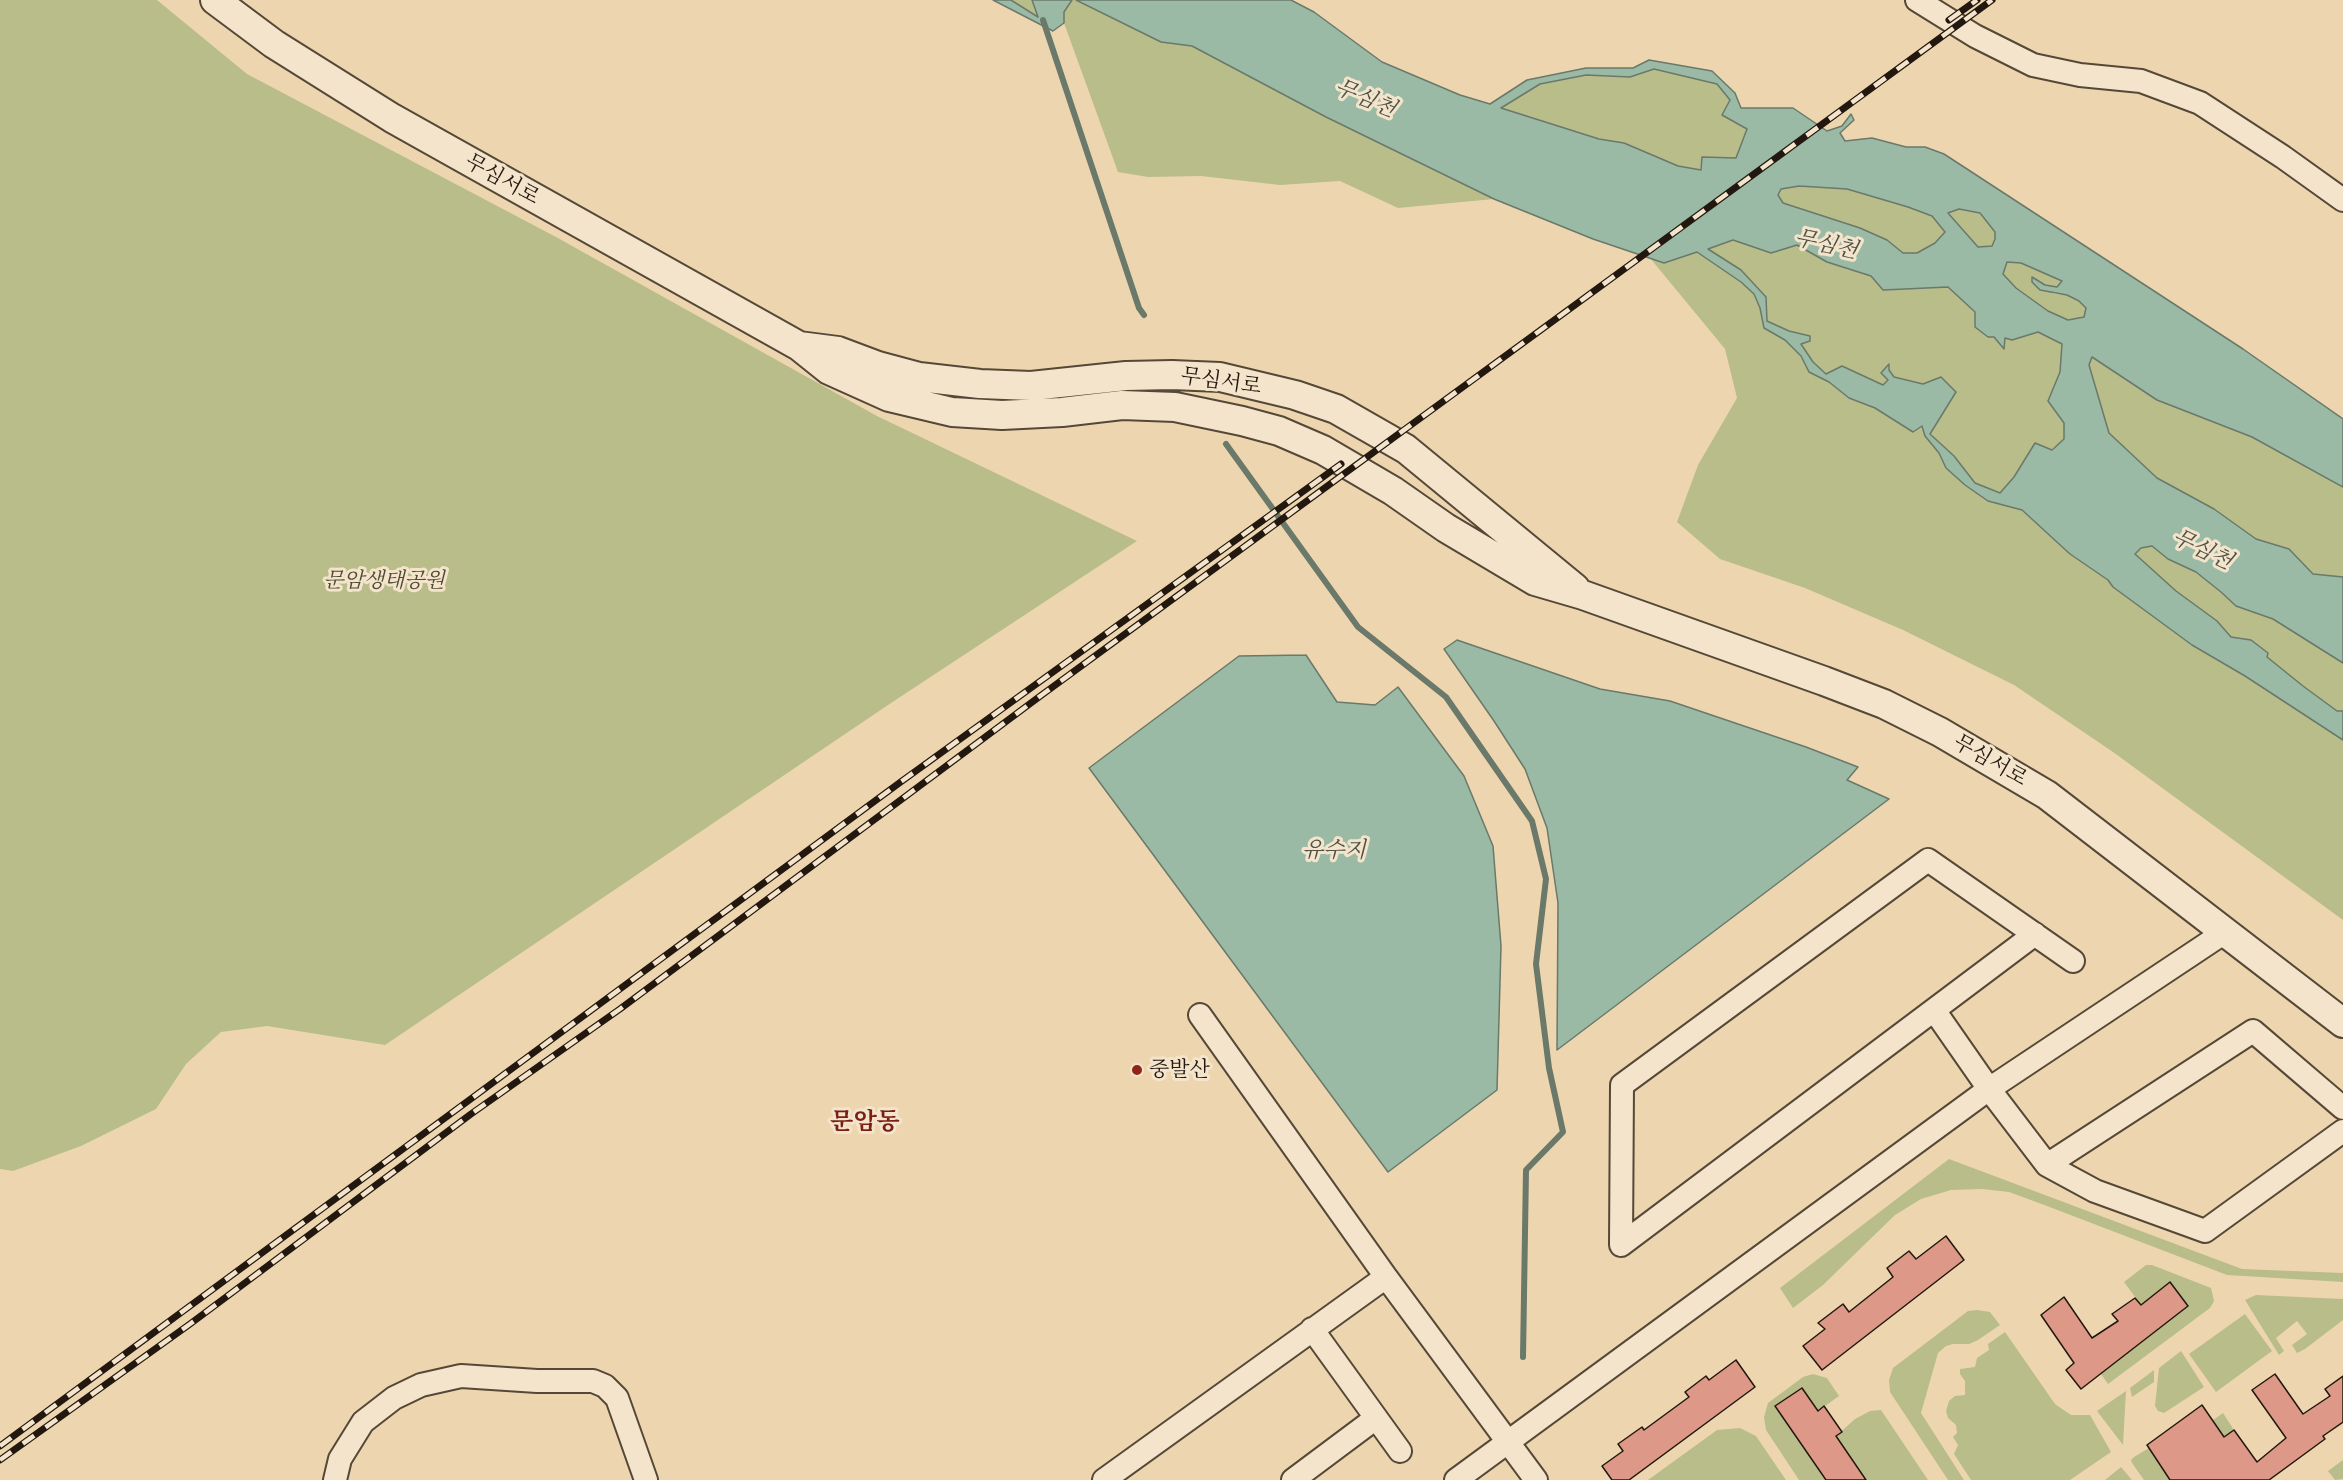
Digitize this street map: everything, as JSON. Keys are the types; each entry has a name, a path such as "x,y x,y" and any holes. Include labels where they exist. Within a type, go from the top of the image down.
{"street":[{"name":"무심서로","path":"215,0 274,44 392,118 799,346 829,370 889,397 952,412 1002,415 1062,412 1122,405 1175,408 1279,431 1323,450 1393,490 1446,528 1535,581 1583,595 1884,704 1940,732 2047,795 2343,1023"},
{"path":"1917,0 1975,36 2033,65 2080,75 2141,81 2200,103 2283,157 2343,200"},
{"name":"무심서로","path":"799,346 838,351 878,366 919,377 980,384 1031,386 1125,376 1172,375 1220,377 1295,395 1336,409 1406,449 1583,595"},
{"path":"2035,934 1621,1245 1623,1085 1928,860 2035,934 2073,961"},
{"path":"1456,1480 1989,1089 2226,932"},
{"path":"1934,1010 1989,1089 2047,1165 2095,1191 2205,1231 2343,1131"},
{"path":"1200,1015 1386,1277 1536,1480"},
{"path":"2047,1165 2253,1030 2343,1108"},
{"path":"1104,1480 1386,1277"},
{"path":"1312,1329 1400,1451"},
{"path":"335,1480 340,1459 363,1422 394,1398 421,1385 460,1376 484,1376 537,1381 593,1381 605,1386 617,1398 646,1480"},
{"path":"1293,1480 1376,1418"}],"green space":[{"name":"문암생태공원","path":"0,0 157,0 247,74 556,237 877,416 1137,541 888,705 385,1045 267,1026 221,1032 186,1064 156,1109 81,1146 13,1171 0,1169"},
{"path":"1011,0 1032,0 1039,17"},
{"path":"1072,0 1161,42 1192,46 1326,117 1494,199 1398,208 1340,181 1280,185 1201,176 1148,177 1118,172 1064,23 1064,12"},
{"path":"1654,69 1717,84 1731,100 1747,129 1736,158 1702,157 1702,170 1678,166 1624,143 1599,139 1500,108 1540,84 1586,75 1630,77"},
{"path":"1799,186 1847,189 1908,207 1932,216 1945,232 1935,243 1917,253 1903,253 1887,240 1860,228 1783,203 1778,195 1781,189"},
{"path":"1960,209 1979,213 1995,232 1992,247 1978,247 1948,212"},
{"path":"1733,239 1771,253 1797,245 1827,262 1871,276 1883,290 1948,286 1975,313 2004,348 2005,338 2012,340 2038,332 2062,344 2060,372 2048,401 2065,423 2065,439 2014,477 2000,493 1975,483 1954,456 1929,434 1956,392 1941,377 1923,384 1894,377 1889,370 1889,365 1888,380 1883,385 1842,366 1826,374 1813,362 1801,344 1810,336 1789,331 1767,321 1766,297 1707,248"},
{"path":"1697,252 1741,282 1754,294 1760,308 1764,328 1785,340 1801,356 1809,372 1829,382 1849,398 1875,408 1913,432 1922,426 1925,436 1939,453 1946,468 2021,510 2070,554 2108,580 2114,587 2192,645 2245,676 2343,740 2343,920 2113,752 2014,685 1903,630 1805,588 1720,559 1677,522 1698,465 1737,398 1725,349 1650,258 1664,263"},
{"path":"2007,261 2021,263 2062,281 2057,287 2045,285 2032,278 2054,294 2067,295 2079,301 2086,308 2084,317 2068,320 2048,311 2016,288 2003,274"},
{"path":"2092,356 2157,400 2252,437 2343,487 2343,577 2313,574 2289,549 2256,539 2214,509 2157,478 2109,433 2089,365"},
{"path":"2152,546 2168,559 2196,572 2236,606 2273,619 2343,663 2343,711 2337,711 2303,686 2267,657 2251,640 2231,637 2217,621 2176,591 2135,554 2141,548"},
{"path":"1949,1159 2242,1269 2343,1273 2343,1282 2227,1275 2009,1192 1982,1189 1951,1190 1921,1199 1895,1215 1823,1285 1793,1308 1780,1288"},
{"path":"2146,1265 2152,1265 2211,1288 2214,1301 2210,1308 2108,1384 2101,1374 2188,1306 2170,1282 2141,1305 2124,1282"},
{"path":"2256,1295 2343,1299 2343,1320 2297,1353 2292,1345 2307,1334 2297,1321 2276,1338 2284,1351 2279,1355 2245,1300"},
{"path":"1968,1311 1990,1312 2000,1325 1978,1340 1969,1344 1946,1346 1938,1353 1921,1413 1964,1480 1948,1480 1890,1392 1889,1380 1893,1368"},
{"path":"2245,1314 2272,1351 2216,1392 2189,1354"},
{"path":"2005,1332 2055,1404 2071,1415 2090,1415 2111,1452 2070,1480 1971,1480 1954,1454 1958,1445 1953,1437 1957,1433 1956,1425 1948,1418 1946,1411 1949,1401 1955,1396 1965,1395 1965,1381 1960,1374 1960,1369 1975,1367 1977,1358 1989,1350 1988,1344"},
{"path":"2181,1351 2204,1387 2164,1413 2158,1411 2155,1406 2159,1368"},
{"path":"2154,1370 2154,1382 2132,1397 2130,1388"},
{"path":"1813,1374 1827,1378 1839,1396 1818,1411 1802,1388 1775,1406 1826,1480 1799,1480 1766,1430 1764,1417 1768,1403 1803,1377"},
{"path":"2126,1391 2123,1445 2097,1411"},
{"path":"1881,1410 1928,1480 1866,1480 1836,1436 1855,1419 1870,1411"},
{"path":"2223,1413 2234,1430 2224,1437 2213,1420"},
{"path":"1740,1428 1756,1436 1786,1480 1648,1480 1717,1430"},
{"path":"2149,1448 2170,1480 2144,1480 2132,1463 2131,1460 2134,1457"},
{"path":"2343,1460 2343,1479 2335,1480 2328,1471"},
{"path":"2121,1467 2132,1480 2105,1480"}],"water":[{"path":"993,0 1011,0 1038,17 1032,0 1072,0 1064,12 1064,23 1053,31"},
{"name":"무심천","path":"1076,0 1291,0 1314,12 1382,62 1460,95 1490,104 1527,80 1586,68 1633,68 1649,60 1712,71 1735,93 1741,108 1793,108 1827,131 1842,126 1851,114 1854,120 1840,133 1845,141 1872,138 1906,147 1925,147 1944,154 2243,349 2343,419 2343,487 2252,437 2157,400 2092,357 2089,365 2109,433 2157,478 2214,509 2256,539 2289,549 2313,574 2343,577 2343,663 2273,619 2236,606 2196,572 2168,559 2152,546 2141,548 2135,554 2176,591 2217,621 2231,637 2251,640 2268,653 2267,657 2303,686 2337,711 2343,711 2343,740 2245,676 2192,645 2113,587 2108,580 2070,554 2022,510 1988,501 1965,485 1946,468 1939,453 1925,436 1922,426 1913,432 1875,408 1849,398 1829,382 1809,372 1801,356 1785,340 1764,328 1760,308 1754,294 1741,282 1697,252 1664,263 1593,239 1494,199 1326,117 1192,46 1161,42","holes":["1654,69 1717,84 1730,100 1722,115 1747,129 1736,158 1702,157 1701,170 1678,166 1624,143 1599,139 1501,108 1540,84 1586,75 1630,77","1799,186 1847,189 1932,216 1945,232 1935,243 1917,253 1903,253 1887,240 1860,228 1783,203 1778,195 1781,189","1959,209 1980,213 1995,232 1992,246 1978,247 1948,213","1733,240 1771,253 1797,245 1827,262 1871,276 1883,290 1948,287 1975,312 1975,327 1988,337 1994,337 2004,349 2005,338 2012,340 2038,332 2062,344 2060,372 2048,401 2064,423 2064,439 2052,450 2035,443 2014,477 2000,493 1975,483 1954,456 1930,434 1956,392 1941,377 1923,384 1894,377 1889,370 1889,364 1881,373 1888,380 1883,385 1842,366 1826,374 1813,362 1801,344 1810,341 1810,336 1789,331 1767,321 1766,297 1741,270 1708,249","2007,262 2021,263 2062,281 2057,287 2045,285 2032,277 2032,282 2040,290 2067,295 2079,301 2086,308 2084,317 2068,320 2048,311 2016,288 2003,274"]},
{"path":"1457,640 1600,689 1670,701 1806,747 1858,767 1847,780 1889,799 1557,1050 1558,903 1547,828 1525,769 1444,649"},
{"name":"유수지","path":"1306,655 1337,702 1375,705 1398,687 1464,776 1493,846 1501,946 1497,1090 1388,1172 1089,768 1239,656"}],"building":[{"path":"1946,1236 1964,1260 1822,1370 1803,1346 1825,1329 1818,1323 1843,1304 1849,1312 1893,1277 1887,1268 1909,1251 1916,1259"},
{"path":"2170,1282 2188,1306 2081,1389 2066,1370 2074,1363 2041,1315 2064,1297 2092,1338 2118,1321 2112,1314 2135,1298 2141,1305"},
{"path":"1736,1360 1755,1387 1629,1480 1612,1480 1602,1466 1623,1451 1618,1444 1642,1427 1644,1430 1689,1397 1685,1392 1706,1376 1709,1380"},
{"path":"2275,1374 2303,1414 2330,1396 2325,1389 2343,1376 2343,1422 2323,1436 2325,1439 2269,1480 2170,1480 2147,1445 2202,1405 2224,1437 2234,1430 2257,1462 2286,1438 2252,1390"},
{"path":"1802,1388 1818,1411 1824,1406 1842,1432 1836,1436 1866,1480 1826,1480 1775,1406"}],"waterway":[{"path":"1043,20 1139,308 1144,315"},
{"path":"1226,444 1358,627 1446,697 1532,821 1546,879 1536,964 1549,1068 1563,1132 1526,1170 1523,1357"}],"railway":[{"path":"1949,20 1977,0"},
{"path":"0,1460 190,1324 471,1114 620,1009 1043,694 1992,0"},
{"path":"0,1446 902,781 1341,464"}],"place":[{"name":"중발산","path":"1137,1070"}],"district":[{"name":"문암동","path":"865,1122"}]}
